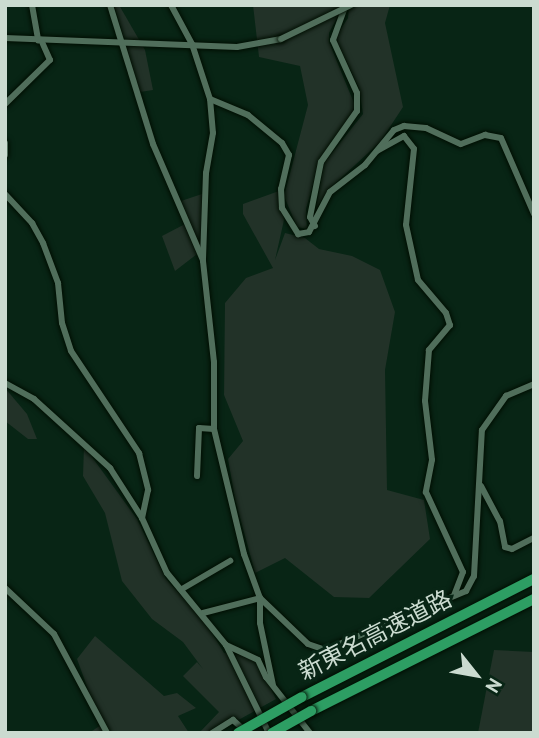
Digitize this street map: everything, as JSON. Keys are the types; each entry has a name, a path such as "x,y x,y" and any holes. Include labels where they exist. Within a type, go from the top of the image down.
{"highway":[{"name":"新東名高速道路","path":"238,733 302,697 534,579"},
{"name":"新東名高速道路","path":"270,733 534,599"}],"street":[{"path":"5,104 50,60 39,40 32,5"},
{"path":"110,5 153,144 204,261"},
{"path":"171,5 192,44 210,99 212,132 206,173 204,261 214,362 214,429 244,554 260,598 260,624 273,685"},
{"path":"315,226 310,217 321,162 357,111 358,93 333,40 346,5"},
{"path":"5,38 237,47 281,39 351,5"},
{"path":"210,99 248,115 282,142 289,155 281,189 282,208 298,234 315,226 330,192 377,151 400,136 409,138 414,149 406,225 418,280 446,313 450,325 429,350 425,401 432,460 426,492 463,572 454,595"},
{"path":"377,151 394,130 404,126 426,128 461,144 485,135 501,138 534,214"},
{"path":"5,143 5,155"},
{"path":"5,194 43,243 58,283 62,323 71,351 139,453 148,490 142,518"},
{"path":"5,383 34,399 100,456 142,518 167,573 203,613 226,645 270,733"},
{"path":"203,613 260,598 274,607 308,644 326,650 466,591 474,576 481,486 479,443 487,418 506,396 534,384"},
{"path":"197,476 199,428 214,429"},
{"path":"481,486 500,521 505,547 512,549 534,538"},
{"path":"182,589 230,561"},
{"path":"5,588 54,634 107,733"},
{"path":"226,645 253,654 310,733"},
{"path":"212,733 233,720 246,733"}],"green space":[{"path":"114,5 119,5 145,50 153,90 140,92"},
{"path":"253,5 344,5 329,33 329,42 354,103 354,112 320,160 306,209 307,229 297,227 284,196 308,105 300,66 259,57"},
{"path":"349,5 390,5 385,23 403,107 380,142 328,190 316,209 324,163 363,114 359,88 335,38 348,18"},
{"path":"279,191 284,220 275,260 285,233 305,238 319,249 352,256 380,270 395,312 385,370 387,490 424,500 430,539 369,598 334,597 285,558 255,573 235,499 228,459 243,441 224,395 225,303 246,278 273,268 243,214 243,204"},
{"path":"205,193 201,251 175,271 162,236 187,223 181,201"},
{"path":"5,388 27,414 37,439 28,439 5,421"},
{"path":"84,446 137,519 166,579 206,623 224,653 254,656 276,699 215,733 199,733 219,712 183,676 197,662 203,669 183,642 152,619 122,581 105,513 83,476"},
{"path":"95,636 164,696 177,693 196,708 178,716 189,733 89,733 101,725 77,659"},
{"path":"494,650 534,652 534,733 478,733"}]}
